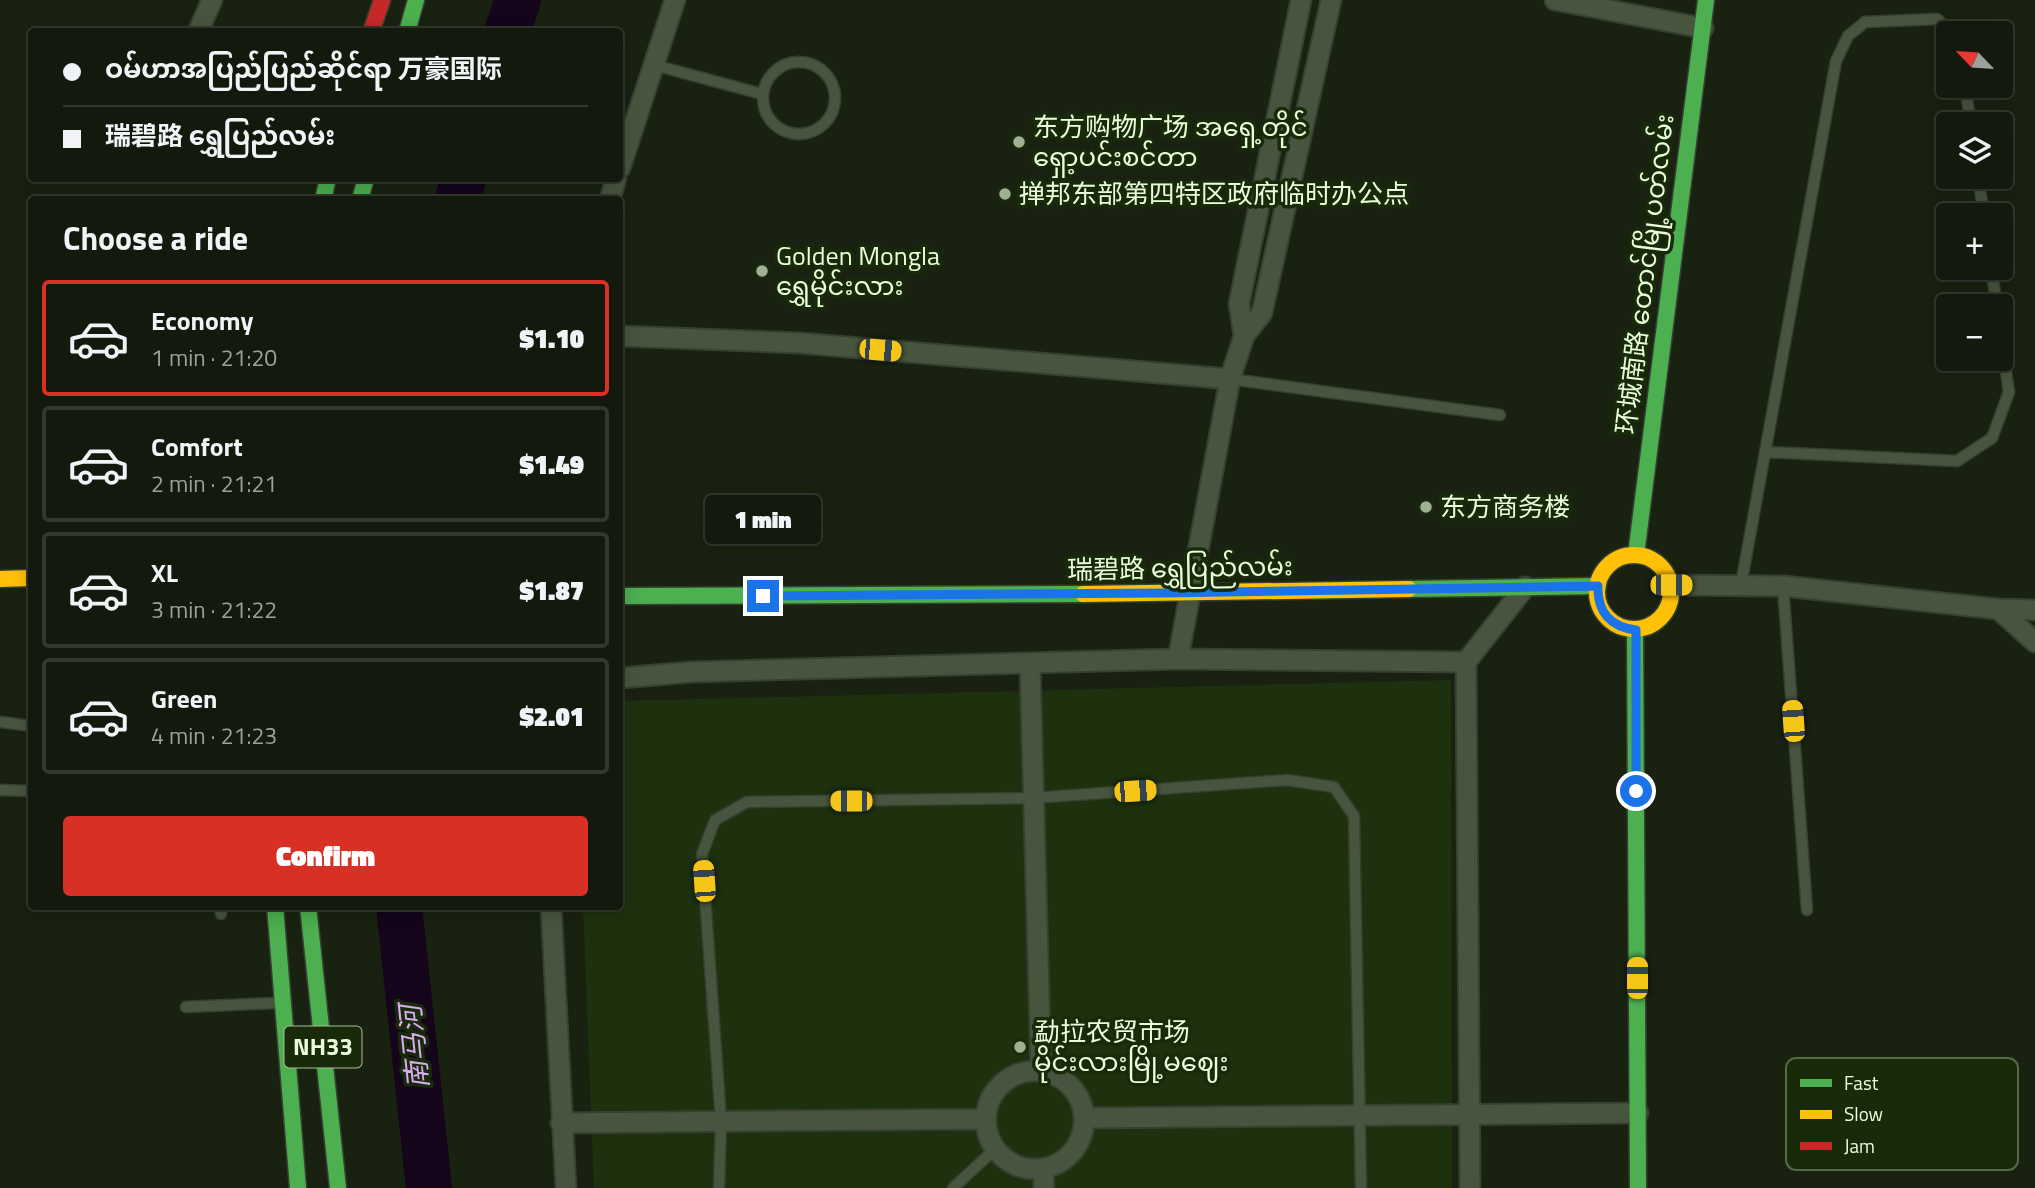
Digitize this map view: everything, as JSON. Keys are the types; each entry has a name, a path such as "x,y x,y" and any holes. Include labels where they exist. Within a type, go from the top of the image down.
{"main road":[{"path":"372,28 382,0"},
{"path":"408,28 416,0"},
{"name":"环城南路 တောင်မြို့ပတ်လမ်း","path":"1636,555 1706,0"},
{"path":"1636,555 1648,558 1666,573 1671,585 1671,595 1664,615 1656,623 1636,630 1615,624 1606,617 1600,607 1598,586 1607,567 1615,560 1636,555"},
{"path":"0,579 28,578"},
{"name":"瑞碧路 ရွှေပြည်လမ်း","path":"623,596 1191,593 1598,586"},
{"path":"1636,630 1638,1188"},
{"name":"NH33","path":"275,910 298,1188"},
{"name":"NH33","path":"308,910 338,1188"}],"street":[{"path":"200,28 212,0"},
{"path":"623,159 675,0"},
{"path":"1244,336 1239,304 1301,0"},
{"path":"1178,659 1230,379 1244,336 1262,313 1329,0 1316,0"},
{"path":"1555,0 1703,28"},
{"path":"623,336 800,343 1230,379"},
{"path":"1671,585 1783,586 1998,609 2035,610"},
{"path":"1470,1188 1466,662 1525,587"},
{"path":"1998,609 2035,642"},
{"path":"623,678 691,672 1178,659 1466,662"},
{"path":"1030,664 1041,1070"},
{"path":"551,910 566,1188"},
{"path":"1041,1070 1064,1079 1075,1089 1085,1118 1083,1134 1076,1148 1065,1159 1051,1167 1035,1170 1006,1160 995,1149 988,1135 986,1119 995,1090 1006,1079 1020,1072 1041,1070"},
{"path":"1085,1118 1638,1113"},
{"path":"561,1123 986,1119"},
{"path":"1043,1168 1044,1188"}],"lane":[{"path":"1741,585 1836,61 1848,36 1866,22 1939,21"},
{"path":"804,61 818,66 828,76 834,89 835,104 829,118 820,128 807,134 793,134 780,130 769,120 763,108 762,94 767,79 776,69 789,62 804,61"},
{"path":"654,65 762,94"},
{"path":"1765,452 1957,461 1992,438 2009,392 2006,371"},
{"path":"1230,379 1500,415"},
{"path":"1783,586 1807,910"},
{"path":"0,722 28,726"},
{"path":"719,1188 721,1121 702,854 715,820 747,802 1033,798 1287,780 1334,787 1354,816 1360,1188"},
{"path":"0,790 28,791"},
{"path":"186,1007 283,1002"},
{"path":"953,1188 995,1149"}],"shaded area":[{"name":"勐拉农贸市场 မိုင်းလားမြို့မဈေး","path":"1451,680 1452,1188 594,1188 583,910 623,910 623,701"}],"waterway":[{"name":"南马河","path":"508,28 518,0"},
{"name":"南马河","path":"459,196 462,182"},
{"name":"南马河","path":"399,910 429,1188"}],"traffic: fast":[{"path":"408,28 416,0"},
{"path":"1636,555 1706,0"},
{"path":"324,196 327,182"},
{"path":"361,196 365,182"},
{"path":"1409,589 1598,586"},
{"path":"623,596 1083,594"},
{"path":"1635,630 1638,1188"},
{"path":"275,910 298,1188"},
{"path":"308,910 338,1188"}],"traffic: slow":[{"path":"1634,555 1655,561 1665,571 1671,592 1665,613 1655,623 1634,629 1613,623 1603,613 1597,592 1603,571 1613,561 1634,555"},
{"path":"0,579 28,578"},
{"path":"1083,594 1409,589"}],"traffic: jam":[{"path":"372,28 382,0"}],"place":[{"name":"东方购物广场 အရှေ့တိုင် ရှော့ပင်းစင်တာ","path":"1019,142"},
{"name":"掸邦东部第四特区政府临时办公点","path":"1005,194"},
{"name":"Golden Mongla ရွှေမိုင်းလား","path":"762,271"},
{"name":"东方商务楼","path":"1426,507"},
{"name":"勐拉农贸市场 မိုင်းလားမြို့မဈေး","path":"1020,1047"}],"route":[{"path":"763,596 1598,586 1597,597 1606,617 1615,624 1636,630 1636,791"}]}
